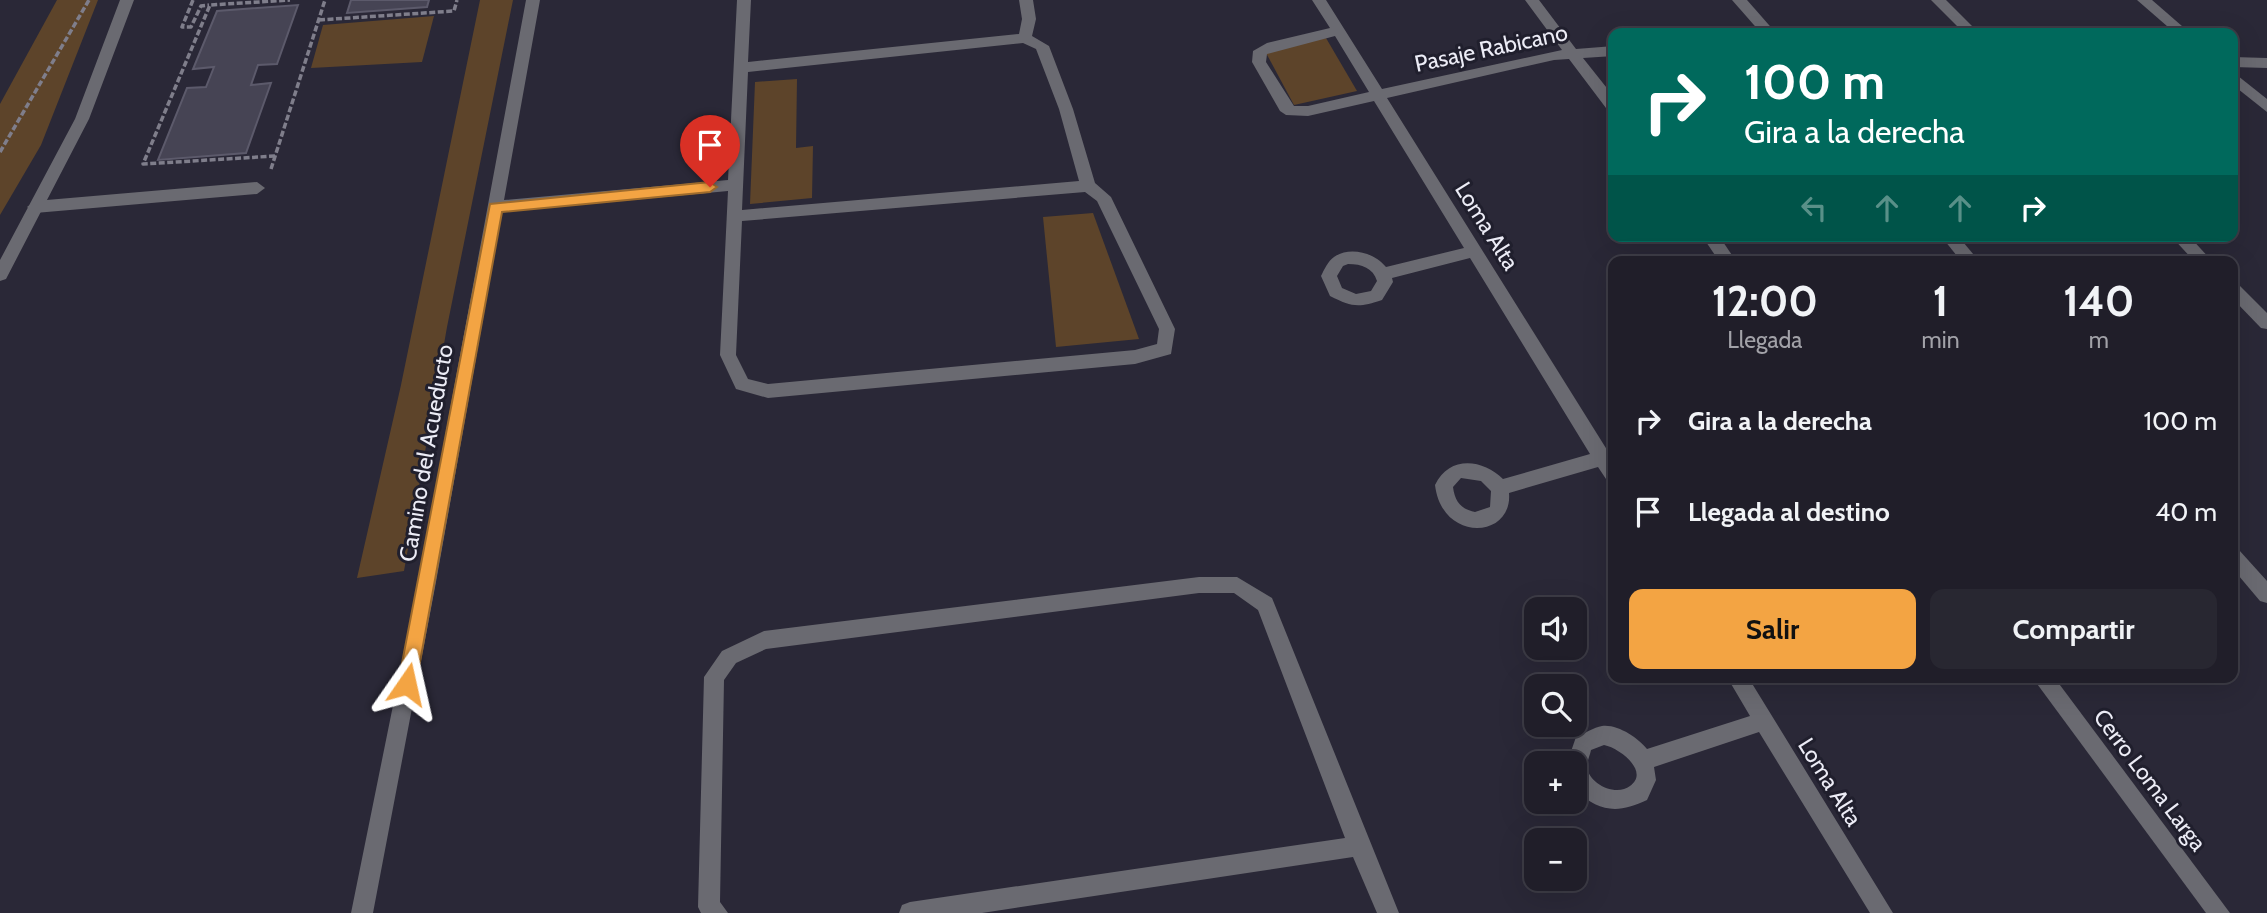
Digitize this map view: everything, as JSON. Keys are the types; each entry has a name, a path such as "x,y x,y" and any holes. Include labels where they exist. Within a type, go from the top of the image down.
{"street":[{"path":"0,275 82,119 127,0"},
{"name":"Camino del Acueducto","path":"362,913 427,582 533,0"},
{"path":"741,68 1025,38 1042,46 1066,109 1088,186 1103,197 1167,329 1165,349 1135,357 768,391 742,384 729,355 736,184 741,68 744,0"},
{"path":"1025,38 1029,19 1026,0"},
{"name":"Loma Alta","path":"1319,0 1608,468"},
{"path":"1532,0 1608,100"},
{"path":"1739,0 1764,28"},
{"path":"1938,0 1967,28"},
{"path":"2144,0 2176,28"},
{"name":"Pasaje Rabicano","path":"1338,31 1260,51 1259,62 1281,102 1292,111 1300,113 1572,53 1608,51"},
{"path":"2238,62 2267,63"},
{"path":"2238,81 2267,107"},
{"path":"495,207 736,184"},
{"path":"735,216 1088,186"},
{"path":"36,207 257,188"},
{"path":"1954,242 1966,256"},
{"path":"2185,242 2199,256"},
{"path":"1383,274 1474,251"},
{"path":"2238,294 2267,323"},
{"path":"1500,488 1602,458"},
{"path":"1476,470 1494,480 1500,488 1503,497 1497,513 1480,521 1460,516 1446,502 1444,485 1456,472 1476,470"},
{"path":"2238,562 2267,595"},
{"path":"716,913 709,906 714,677 729,657 764,640 1199,585 1237,585 1265,604 1359,846 1388,913"},
{"name":"Loma Alta","path":"1741,683 1882,913"},
{"name":"Cerro Loma Larga","path":"2046,683 2219,913"},
{"path":"1642,761 1763,720"},
{"path":"910,913 1359,846"}],"path":[{"path":"0,152 89,0"},
{"path":"192,0 182,27 191,27 201,6 290,0"},
{"path":"257,188 265,189 326,0"},
{"path":"319,20 454,11 457,0"},
{"path":"210,5 143,164 275,156"}],"shaded area":[{"path":"57,0 98,0 41,145 0,215 0,104"},
{"path":"480,0 513,0 447,327 404,571 357,578 401,385"},
{"path":"434,16 422,62 311,68 323,25"},
{"path":"1326,38 1357,91 1294,105 1265,51"},
{"path":"797,79 796,148 813,146 812,198 750,204 755,82"},
{"path":"1093,213 1139,339 1056,347 1043,217"}],"building":[{"path":"351,0 429,0 427,7 347,13"},
{"path":"298,5 277,64 258,65 251,85 271,83 246,153 158,160 187,88 206,87 214,67 193,69 217,11"}],"route":[{"path":"407,684 495,207 710,187"}]}
